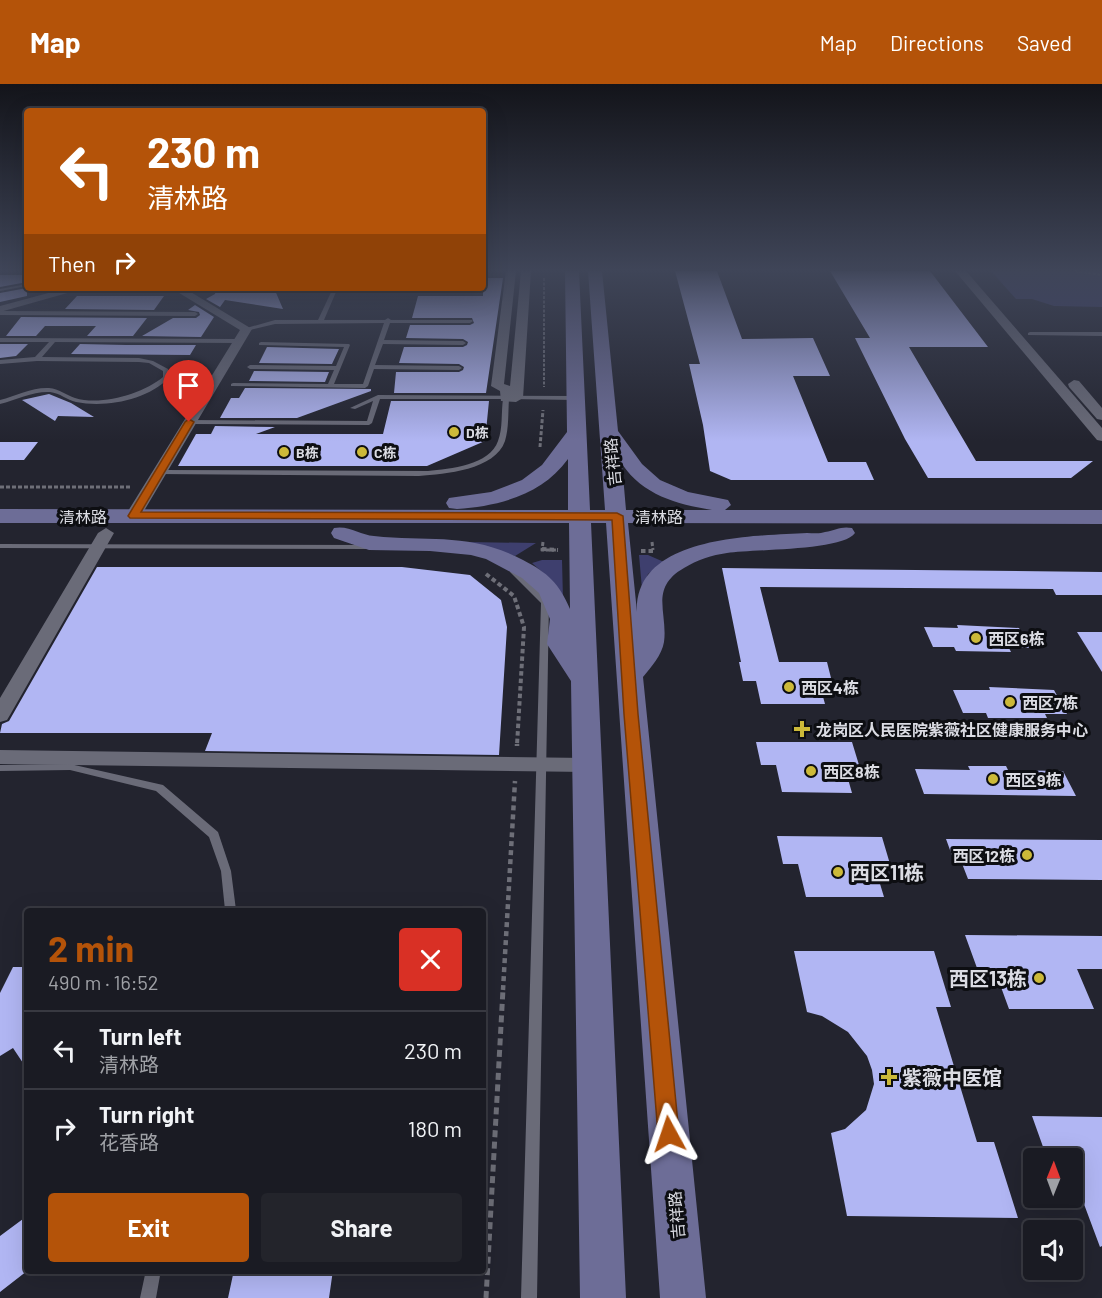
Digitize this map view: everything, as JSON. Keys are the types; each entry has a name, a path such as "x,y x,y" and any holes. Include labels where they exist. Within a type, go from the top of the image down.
{"main road":[{"name":"吉祥路","path":"574,328 603,1298"},
{"name":"吉祥路","path":"600,328 609,432 625,533 629,677 683,1298"},
{"path":"345,525 396,507 474,502 506,494 539,479 577,432"},
{"path":"609,432 644,478 670,493 694,501 734,507 812,511 841,526 828,539 724,546 690,555 666,568 654,584 649,601 651,643 645,656 629,677"},
{"name":"清林路","path":"0,516 287,516 345,525"},
{"path":"227,533 257,528 313,527 320,525 321,522 287,516"},
{"name":"清林路","path":"0,532 102,539 345,525 580,525 625,533 1102,517"},
{"path":"345,525 369,543 429,544 472,548 494,554 530,573 550,590 562,620 560,644 584,680"},
{"name":"清林路","path":"841,526 1102,534"}],"street":[{"path":"504,328 497,386 506,390 511,398"},
{"path":"511,398 519,328"},
{"path":"1008,328 1102,437"},
{"path":"1024,328 1102,416"},
{"path":"134,516 149,487 246,329"},
{"path":"0,715 102,539"},
{"path":"0,757 587,765"}],"lane":[{"path":"246,329 252,328"},
{"path":"233,385 365,386 385,328"},
{"path":"1030,334 1102,334"},
{"path":"0,340 239,341"},
{"path":"38,359 54,340"},
{"path":"380,342 463,343"},
{"path":"261,344 347,345 331,386"},
{"path":"0,362 38,359 140,360 151,362 166,370 165,378 159,384 146,390 108,399 76,400 51,390 0,402"},
{"path":"250,367 338,368"},
{"path":"372,367 459,368"},
{"path":"189,422 369,423 378,397"},
{"path":"353,408 378,397 576,398"},
{"path":"158,472 419,474 449,471 480,461 495,451 500,444 511,398"},
{"path":"231,422 256,417 272,418"},
{"path":"0,546 102,539 420,547 484,555 515,571 545,602 529,1298"},
{"path":"0,768 70,767 159,788 214,835 226,871 231,908"},
{"path":"148,1298 153,1274"}],"path":[{"path":"540,448 544,328"},
{"path":"0,487 149,487"},
{"path":"625,533 653,551 652,542"},
{"path":"543,542 542,550 561,550"}],"shaded area":[{"path":"466,542 536,543 515,556"},
{"path":"639,555 648,555 664,562 648,574 642,589"},
{"path":"542,560 562,560 563,600 550,579 532,563"}],"building":[{"path":"13,328 44,328 36,336 6,336"},
{"path":"95,328 139,328 133,336 87,336"},
{"path":"156,328 207,328 201,337 142,336"},
{"path":"409,328 496,328 486,393 394,393 396,372 459,372 464,367 459,364 399,363 404,347 463,347 468,342 463,339 406,338"},
{"path":"690,328 738,328 742,339 813,338 830,376 793,376 828,462 866,462 874,480 731,480 710,471 703,425 689,364 700,364"},
{"path":"864,328 973,328 988,347 909,347 976,461 1093,461 1071,478 928,478 905,439 855,338 870,338"},
{"path":"0,344 28,344 16,356 0,358"},
{"path":"80,344 196,345 190,355 71,354"},
{"path":"267,347 339,349 332,364 259,363"},
{"path":"254,371 329,372 325,382 249,381"},
{"path":"245,388 371,389 371,391 297,418 220,418 231,398 239,398"},
{"path":"49,394 71,403 94,417 58,416 55,421 22,400"},
{"path":"391,401 489,401 485,441 427,466 178,466 196,434 211,434 215,426 275,427 256,434 383,434"},
{"path":"0,442 38,442 24,460 0,460"},
{"path":"97,567 402,567 470,575 501,600 507,627 499,755 205,751 212,733 0,733 2,724 9,721"},
{"path":"722,568 1102,572 1102,595 1056,595 1053,589 760,587 779,662 827,662 832,682 819,682 825,704 761,704 756,681 743,681"},
{"name":"西区6栋","path":"957,625 1019,628 1030,648 1009,648 1011,652 956,651 954,647 933,647 924,627 958,628"},
{"path":"1077,632 1102,632 1102,672"},
{"name":"西区7栋","path":"989,687 1054,690 1067,714 1045,714 1047,718 988,718 986,713 963,713 953,690 990,690"},
{"name":"西区8栋","path":"756,742 852,742 859,765 844,765 852,793 782,792 776,765 761,765"},
{"name":"西区9栋","path":"968,766 1006,766 1008,770 1063,771 1076,796 924,794 915,769 970,770"},
{"name":"西区11栋","path":"777,836 882,837 890,864 874,864 884,897 806,897 798,864 783,864"},
{"name":"西区12栋","path":"946,839 1102,840 1102,880 968,879 961,861 954,861"},
{"name":"西区13栋","path":"965,935 1102,936 1102,969 1077,969 1094,1009 1009,1009 994,968 977,968"},
{"path":"794,951 934,951 951,1007 936,1007 977,1142 994,1142 1018,1218 847,1216 831,1133 845,1129 866,1110 874,1084 872,1070 867,1056 848,1032 822,1016 807,1012"},
{"path":"13,967 24,967 24,1064 13,1048 0,1056 0,993"},
{"path":"1032,1116 1102,1117 1102,1246 1100,1247 1083,1201 1083,1148 1043,1148"},
{"path":"24,1218 24,1273 0,1292 0,1236"},
{"path":"233,1274 332,1274 329,1298 228,1298"}],"place":[{"name":"D栋","path":"454,432"},
{"name":"B栋","path":"284,452"},
{"name":"C栋","path":"362,452"},
{"name":"西区6栋","path":"976,638"},
{"name":"西区4栋","path":"789,687"},
{"name":"西区7栋","path":"1010,702"},
{"name":"龙岗区人民医院紫薇社区健康服务中心","path":"802,729"},
{"name":"西区8栋","path":"811,771"},
{"name":"西区9栋","path":"993,779"},
{"name":"西区12栋","path":"1027,855"},
{"name":"西区11栋","path":"838,872"},
{"name":"西区13栋","path":"1039,978"},
{"name":"紫薇中医馆","path":"889,1077"}],"route":[{"path":"189,422 134,516 617,516 631,714 669,1134"}]}
